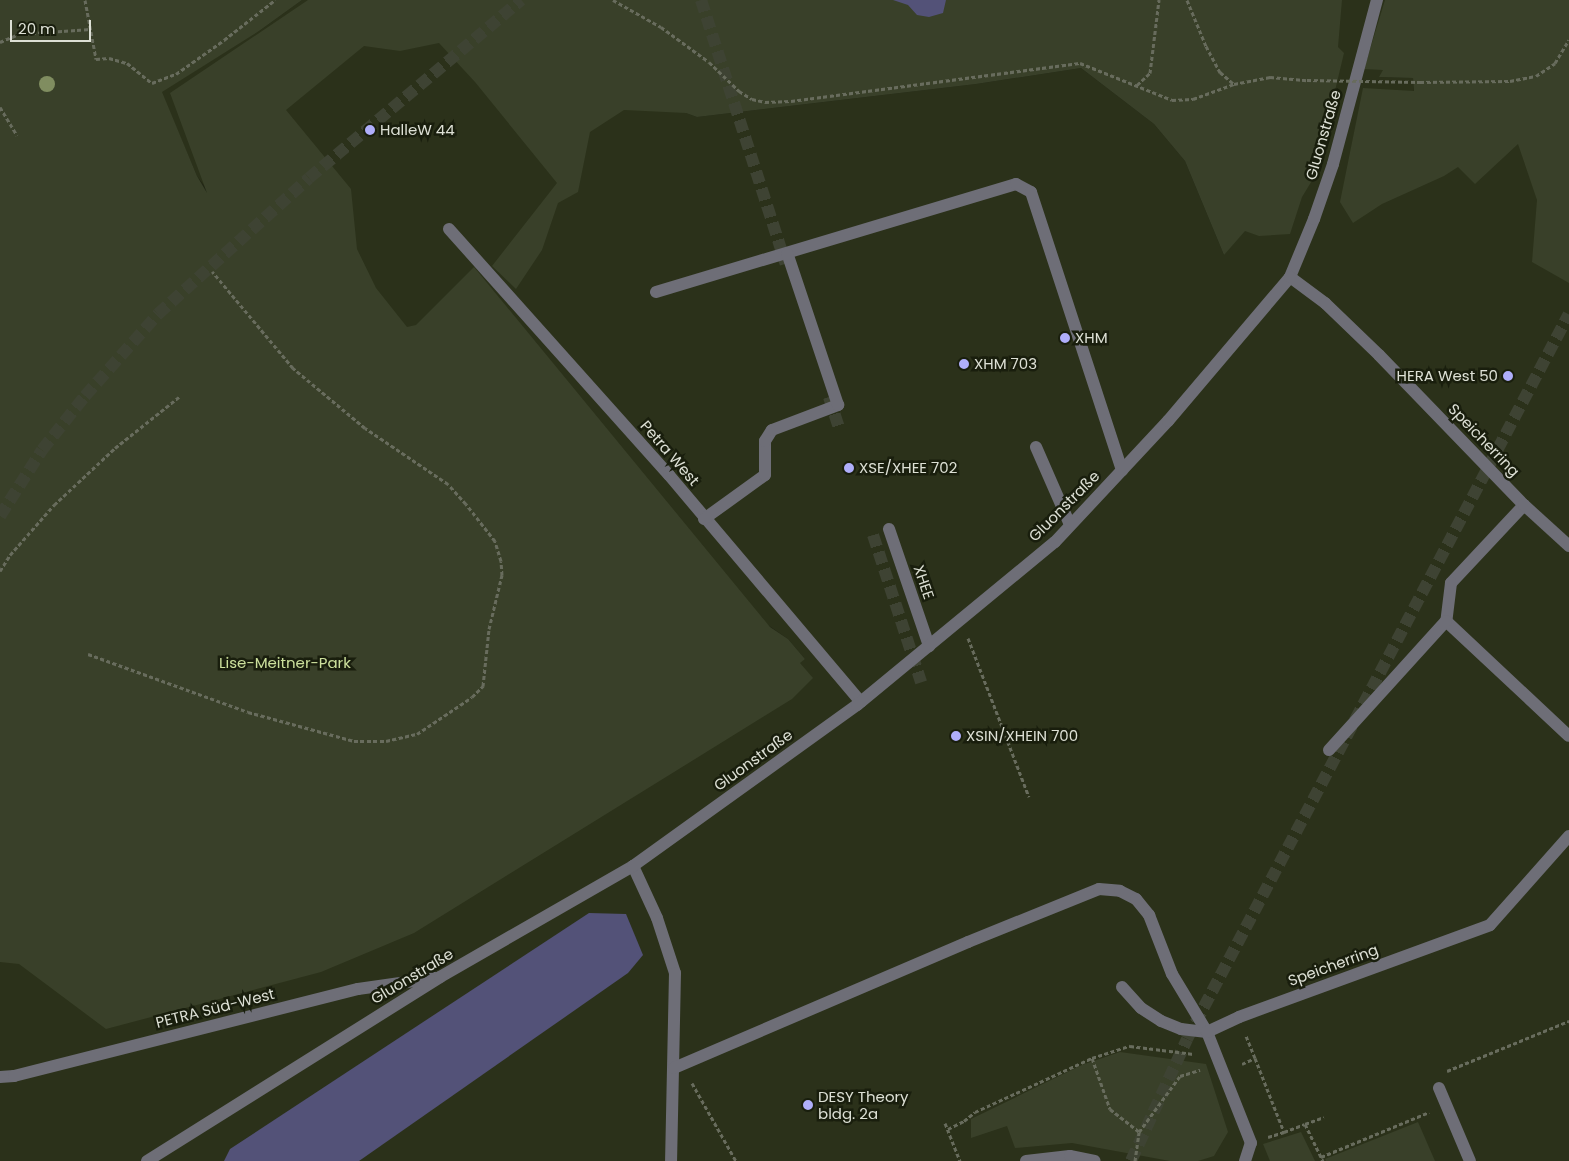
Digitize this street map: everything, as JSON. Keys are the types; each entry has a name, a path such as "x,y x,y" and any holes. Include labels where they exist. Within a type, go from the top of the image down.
{"lane":[{"name":"Gluonstraße","path":"147,1161 440,977 633,866 860,702 1055,542 1168,421 1290,277 1314,219 1333,164 1377,0"},
{"path":"656,292 1016,184 1031,192 1122,470"},
{"name":"Petra West","path":"449,229 669,475 704,519 860,702"},
{"path":"704,519 765,475 765,441 772,430 838,405 787,252"},
{"name":"Speicherring","path":"1290,277 1325,303 1379,355 1524,505 1569,546"},
{"path":"1036,447 1070,525"},
{"path":"1330,750 1446,621 1451,583 1524,505"},
{"name":"XHEE","path":"889,529 929,646"},
{"path":"1446,621 1569,736"},
{"name":"Speicherring","path":"1206,1032 1239,1017 1490,925 1569,836"},
{"path":"633,866 657,918 675,973 672,1161"},
{"path":"674,1068 968,942 1100,889 1120,890 1136,899 1149,915 1172,974 1206,1032 1224,1072 1251,1143 1245,1161"},
{"name":"PETRA Süd-West","path":"0,1077 14,1076 358,989 440,977"},
{"path":"1122,987 1141,1008 1161,1021 1181,1029 1206,1032"},
{"path":"1439,1088 1470,1161"},
{"path":"1026,1161 1070,1156 1095,1161"}],"path":[{"path":"85,0 96,59 109,58 127,63 152,83 176,74 224,40 275,0"},
{"path":"612,0 661,27 709,62 740,91 752,99 765,102 791,102 1080,63 1172,100 1193,99 1234,84 1270,77 1308,80 1420,82 1510,81 1536,76 1555,63 1569,40"},
{"path":"1137,85 1150,72 1159,0"},
{"path":"1187,0 1220,72 1234,84"},
{"path":"0,42 19,34 90,29"},
{"path":"0,107 16,135"},
{"path":"88,654 240,709 354,741 386,741 417,734 472,697 483,686 489,629 502,575 501,561 495,541 448,484 365,428 293,368 212,271"},
{"path":"0,571 10,555 54,505 115,448 179,397"},
{"path":"961,619 1028,797"},
{"path":"1239,1017 1284,1132 1324,1117"},
{"path":"1439,1088 1443,1073 1569,1021"},
{"path":"948,1129 976,1112 1092,1058 1130,1046 1197,1055"},
{"path":"1092,1058 1110,1109 1139,1132"},
{"path":"1135,1161 1139,1132 1180,1076 1202,1069 1224,1072 1255,1058"},
{"path":"1200,1062 1202,1069"},
{"path":"674,1068 695,1085 736,1161"},
{"path":"1305,1124 1322,1159 1447,1105"},
{"path":"945,1123 960,1161"}],"shaded area":[{"path":"302,0 588,0 661,104 697,117 976,84 1081,68 1154,124 1185,161 1224,255 1293,0 1424,0 1380,77 1413,78 1414,93 1520,141 1569,182 1569,1161 0,1161 0,924 805,659 788,639 276,281 197,176 161,92 259,31"}],"green space":[{"name":"Lise-Meitner-Park","path":"0,0 302,0 259,31 162,92 197,176 207,193 170,93 308,0 1342,0 1338,47 1344,53 1323,141 1321,166 1302,197 1290,234 1259,236 1245,231 1224,255 1185,161 1154,124 1081,68 976,84 697,117 686,113 624,110 590,132 578,192 558,203 542,250 516,289 492,266 557,183 475,82 439,43 400,51 364,46 286,110 351,189 357,249 376,288 407,327 416,325 474,267 770,627 788,639 805,659 800,663 813,678 792,699 414,933 321,972 106,1029 19,964 0,962"},
{"path":"1385,0 1569,0 1569,283 1532,262 1537,200 1518,144 1475,184 1458,167 1444,176 1382,204 1353,223 1340,202 1363,88 1414,91 1413,78 1379,77 1383,70 1364,69"},
{"path":"1120,1052 1206,1064 1228,1132 1214,1156 1198,1161 1170,1161 1072,1143 1015,1148 1007,1126 971,1138 971,1119 1082,1065"},
{"path":"1418,1122 1435,1161 1326,1161 1325,1159"},
{"path":"1301,1132 1315,1161 1270,1161 1263,1144"}],"water":[{"path":"893,0 946,0 943,13 929,17 917,15 908,5"},
{"path":"589,913 626,914 643,955 628,973 359,1161 224,1161 230,1149"}],"tunnel":[{"path":"0,516 42,450 85,396 158,314 309,178 521,0"},
{"path":"701,0 786,264"},
{"path":"1131,1161 1187,1039 1569,314"},
{"path":"829,397 839,428"},
{"path":"873,535 921,682"}],"place":[{"name":"HalleW 44","path":"370,130"},
{"name":"XHM","path":"1065,338"},
{"name":"XHM 703","path":"964,364"},
{"name":"HERA West 50","path":"1508,376"},
{"name":"XSE/XHEE 702","path":"849,468"},
{"name":"XSIN/XHEIN 700","path":"956,736"},
{"name":"DESY Theory bldg. 2a","path":"808,1105"}]}
